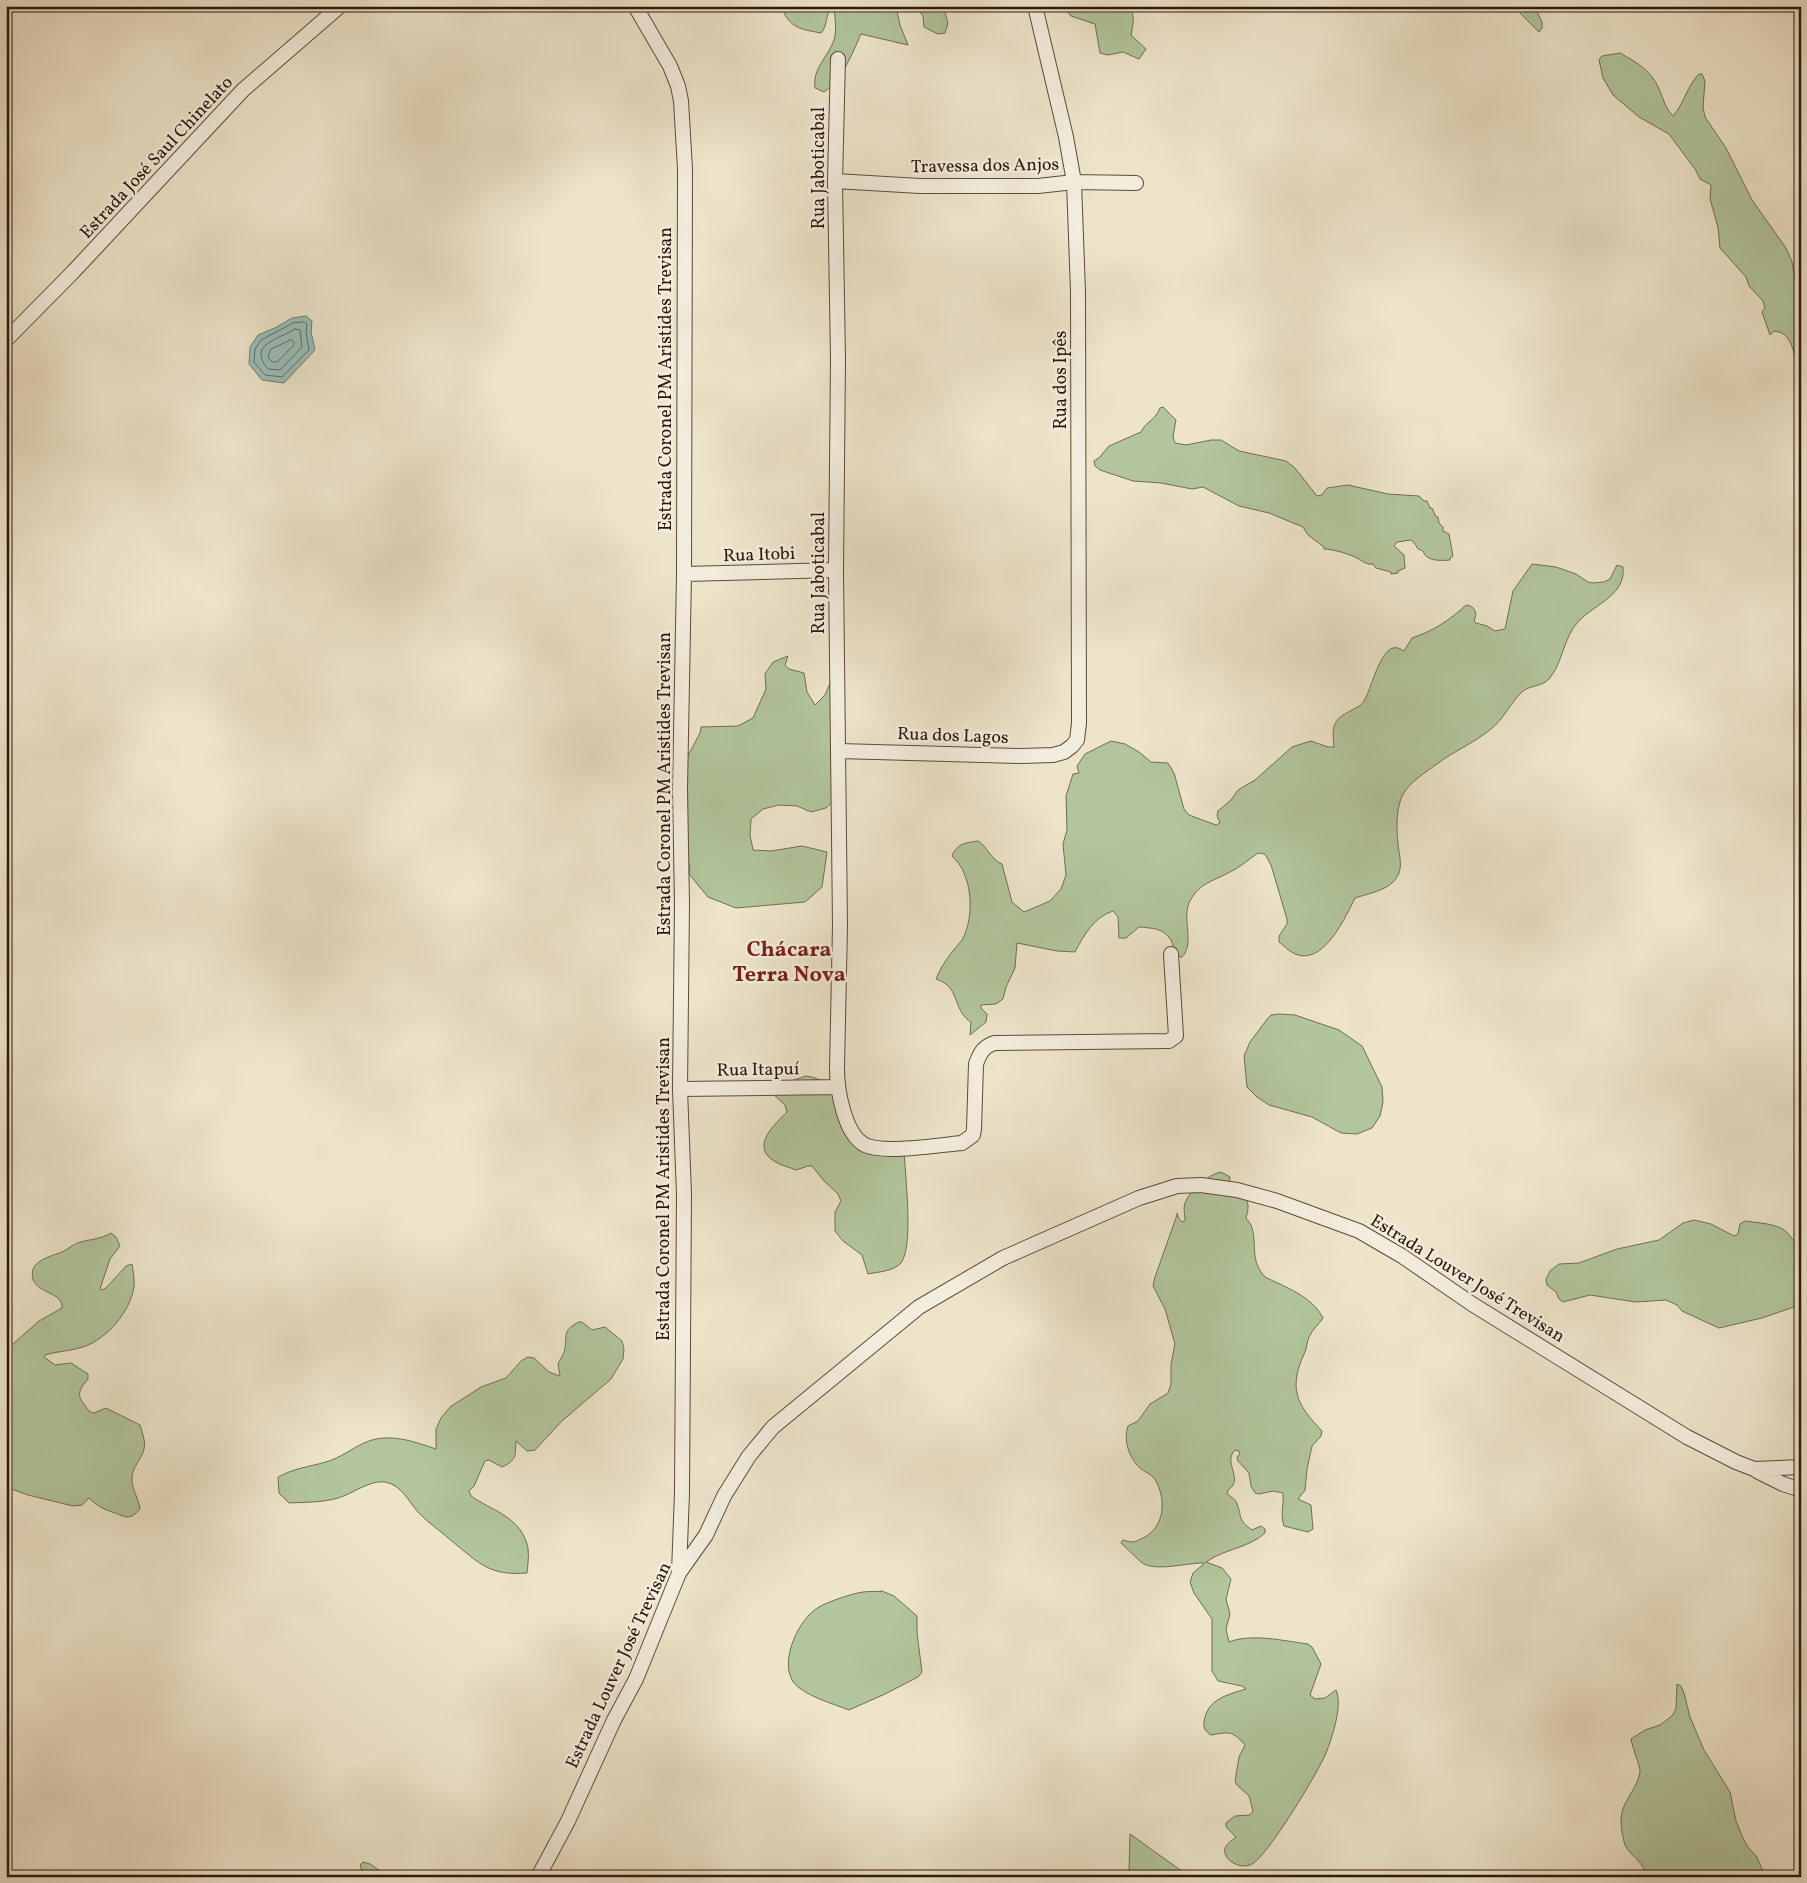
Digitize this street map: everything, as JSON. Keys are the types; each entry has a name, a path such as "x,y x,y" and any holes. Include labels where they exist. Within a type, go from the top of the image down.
{"street":[{"name":"Estrada José Saul Chinelato","path":"6,340 73,272 243,90 340,6"},
{"name":"Estrada Coronel PM Aristides Trevisan","path":"635,6 670,66 678,86 682,101 685,169 684,574 680,780 682,904 680,1089 684,1194 682,1492 679,1573"},
{"name":"Rua dos Ipês","path":"1035,6 1066,137 1074,182 1078,301 1079,723 1077,740 1064,752"},
{"name":"Rua Jaboticabal","path":"838,59 836,180 838,358 836,570 840,926 837,1087 841,1106 849,1125 865,1145 880,1148 962,1143 972,1136 974,1129 976,1064 979,1054 986,1046 994,1043 1169,1041 1176,1036 1171,954"},
{"name":"Travessa dos Anjos","path":"836,180 920,186 1038,186 1074,182 1136,183"},
{"name":"Rua Itobi","path":"684,574 836,570"},
{"name":"Rua dos Lagos","path":"839,750 1022,756 1053,755 1064,752"},
{"name":"Rua Itapuí","path":"680,1089 837,1087"},
{"name":"Estrada Louver José Trevisan","path":"538,1877 568,1821 614,1720 636,1680 679,1573 706,1535 724,1496 749,1456 773,1427 919,1307 1003,1258 1139,1198 1177,1186 1202,1184 1237,1190 1277,1201 1360,1231 1402,1256 1472,1304 1687,1437 1754,1469 1801,1468"},
{"path":"1754,1469 1782,1484 1801,1490"}],"green space":[{"path":"786,6 896,6 900,25 908,45 861,34 841,74 824,92 815,88 815,81 818,69 834,40 836,28 834,8 831,8 829,11 825,27 821,33 795,26 784,13"},
{"path":"915,6 943,6 948,23 945,33 938,34 924,27 923,16"},
{"path":"1063,6 1128,6 1133,16 1131,35 1146,49 1139,59 1123,52 1108,55 1100,53 1095,24 1071,16"},
{"path":"1513,6 1534,6 1542,22 1542,28 1539,32"},
{"path":"1620,53 1639,64 1653,78 1667,108 1673,116 1688,89 1699,74 1702,74 1705,81 1703,107 1705,117 1726,148 1752,200 1786,248 1792,262 1796,283 1801,293 1801,379 1791,343 1781,333 1774,331 1770,335 1762,312 1765,308 1763,301 1749,286 1746,277 1720,248 1718,227 1710,199 1711,185 1700,179 1695,169 1669,134 1639,117 1613,95 1603,78 1599,60 1602,56"},
{"path":"1163,407 1176,420 1173,437 1175,443 1186,445 1221,440 1239,451 1286,461 1295,468 1317,496 1322,495 1327,488 1348,485 1388,494 1419,496 1424,501 1427,501 1436,517 1438,517 1443,531 1449,534 1453,556 1450,560 1430,559 1411,540 1397,542 1394,546 1404,555 1405,568 1398,571 1398,573 1391,574 1391,572 1376,568 1373,564 1366,563 1352,556 1324,549 1324,547 1308,535 1303,527 1269,513 1239,506 1203,487 1192,489 1161,483 1133,481 1100,470 1095,466 1094,461 1109,446 1141,432 1160,408"},
{"path":"1532,564 1556,567 1576,574 1593,583 1604,582 1610,579 1617,565 1623,567 1623,577 1608,599 1585,616 1573,628 1554,673 1546,682 1522,692 1500,721 1491,729 1424,773 1405,791 1397,816 1400,868 1397,877 1385,888 1355,898 1340,926 1326,945 1308,956 1298,955 1279,942 1279,936 1287,924 1287,919 1271,865 1265,854 1258,853 1236,869 1206,884 1196,892 1187,910 1188,945 1182,957 1176,953 1168,936 1157,929 1139,927 1126,938 1119,938 1118,917 1113,911 1095,922 1075,952 1057,951 1017,943 1015,968 1006,987 1003,999 996,1004 981,1005 981,1008 987,1014 986,1022 970,1035 971,1022 959,1008 951,989 936,979 945,962 962,940 969,920 970,896 968,884 959,864 952,856 956,848 966,843 978,841 984,846 1002,864 1012,902 1024,912 1050,901 1061,889 1066,875 1063,844 1067,830 1066,796 1073,774 1079,773 1077,766 1085,754 1111,741 1125,744 1151,762 1168,763 1174,773 1184,809 1189,815 1216,825 1220,823 1217,816 1218,811 1231,800 1238,790 1255,780 1292,747 1311,741 1328,747 1334,747 1333,734 1335,724 1340,717 1363,702 1388,651 1393,648 1399,648 1404,651 1412,638 1441,624 1466,605 1475,610 1474,621 1476,623 1487,626 1495,631 1505,629 1513,591"},
{"path":"788,656 785,665 789,669 804,673 807,692 815,705 825,695 831,681 837,798 826,808 811,812 797,806 779,805 763,809 751,819 750,835 753,850 771,851 802,846 827,852 822,887 805,902 736,908 708,897 689,874 690,868 680,829 682,767 700,733 701,727 738,726 753,718 766,689 765,674 773,662"},
{"path":"1271,1015 1295,1015 1339,1030 1362,1046 1382,1087 1383,1102 1380,1116 1372,1128 1357,1134 1341,1133 1312,1117 1269,1105 1247,1087 1244,1056 1250,1042"},
{"path":"806,1076 816,1078 828,1087 841,1112 861,1135 895,1146 904,1151 908,1209 907,1241 901,1263 894,1268 868,1274 862,1255 843,1241 835,1231 835,1212 841,1201 838,1194 812,1166 796,1170 774,1161 767,1155 764,1149 767,1135 787,1112 785,1105 773,1094 776,1086"},
{"path":"1221,1172 1230,1177 1229,1185 1243,1195 1247,1202 1248,1211 1246,1218 1252,1227 1257,1265 1260,1271 1265,1277 1305,1298 1318,1310 1323,1318 1308,1339 1297,1376 1296,1386 1301,1404 1322,1431 1321,1436 1312,1446 1305,1490 1298,1499 1311,1505 1313,1529 1308,1532 1284,1526 1282,1517 1283,1493 1273,1491 1255,1493 1251,1486 1249,1473 1238,1461 1239,1451 1235,1450 1231,1460 1234,1481 1227,1494 1235,1501 1244,1523 1252,1530 1261,1526 1265,1529 1265,1533 1252,1542 1206,1562 1222,1568 1231,1579 1226,1599 1230,1614 1226,1629 1229,1642 1238,1639 1258,1638 1308,1644 1312,1647 1321,1664 1310,1695 1315,1699 1325,1698 1336,1690 1338,1696 1336,1722 1331,1739 1314,1777 1269,1846 1259,1858 1248,1866 1234,1863 1225,1853 1226,1846 1236,1837 1226,1827 1226,1823 1235,1816 1250,1815 1253,1811 1249,1796 1235,1781 1239,1757 1245,1745 1230,1733 1211,1735 1205,1730 1204,1724 1206,1714 1214,1703 1225,1696 1246,1689 1242,1686 1218,1681 1212,1671 1212,1619 1194,1593 1190,1582 1193,1573 1205,1563 1155,1567 1141,1562 1121,1543 1123,1540 1134,1542 1145,1537 1156,1527 1162,1513 1162,1498 1157,1483 1150,1474 1136,1464 1130,1454 1126,1437 1128,1426 1138,1421 1150,1404 1168,1393 1171,1384 1171,1364 1175,1344 1165,1309 1153,1286 1155,1277 1177,1213 1182,1222 1185,1220 1184,1205 1187,1198 1205,1180"},
{"path":"1694,1220 1711,1224 1734,1236 1738,1234 1740,1224 1745,1221 1770,1225 1786,1232 1801,1247 1801,1306 1719,1328 1682,1311 1677,1305 1666,1300 1636,1302 1590,1295 1563,1302 1559,1299 1556,1292 1547,1285 1546,1279 1550,1271 1559,1264 1579,1263 1617,1249 1659,1240 1683,1223"},
{"path":"111,1233 116,1237 120,1246 110,1259 100,1289 106,1288 126,1266 132,1264 134,1287 128,1306 116,1323 101,1338 83,1347 45,1355 44,1357 55,1365 71,1363 88,1374 88,1379 81,1388 80,1396 90,1412 94,1413 106,1408 140,1425 144,1440 143,1453 132,1474 132,1478 140,1509 130,1517 105,1509 89,1498 82,1505 73,1506 28,1495 6,1487 6,1350 39,1321 62,1308 59,1299 35,1284 32,1273 34,1267 47,1257 64,1251 77,1243 100,1238"},
{"path":"582,1322 592,1330 605,1327 622,1341 624,1349 623,1359 611,1379 562,1421 535,1450 527,1451 516,1441 513,1460 507,1464 502,1467 489,1460 485,1461 474,1486 469,1491 471,1496 510,1519 522,1532 528,1548 527,1573 504,1573 486,1567 426,1520 396,1486 385,1482 375,1482 339,1498 318,1502 289,1503 279,1493 278,1477 331,1460 373,1440 382,1438 400,1439 436,1449 436,1429 441,1418 450,1407 481,1387 506,1378 521,1361 528,1357 534,1358 549,1372 560,1376 558,1364 564,1351 567,1332 570,1327"},
{"path":"882,1591 894,1596 917,1616 917,1633 922,1672 918,1677 849,1710 820,1699 799,1688 794,1683 788,1664 793,1641 804,1621 819,1607 834,1600 859,1593"},
{"path":"1677,1684 1681,1686 1684,1693 1690,1717 1704,1750 1730,1792 1736,1821 1742,1836 1756,1856 1766,1877 1646,1877 1643,1867 1625,1845 1621,1827 1621,1815 1636,1785 1640,1772 1631,1739 1645,1730 1660,1725 1673,1715 1676,1708"},
{"path":"1130,1834 1190,1877 1132,1877 1129,1872"},
{"path":"363,1862 370,1864 389,1877 364,1877 360,1865"}],"water":[{"path":"306,316 312,321 311,332 315,350 284,383 262,380 249,364 250,347 258,335 292,318"}],"district":[{"name":"Chácara Terra Nova","path":"789,960"}]}
